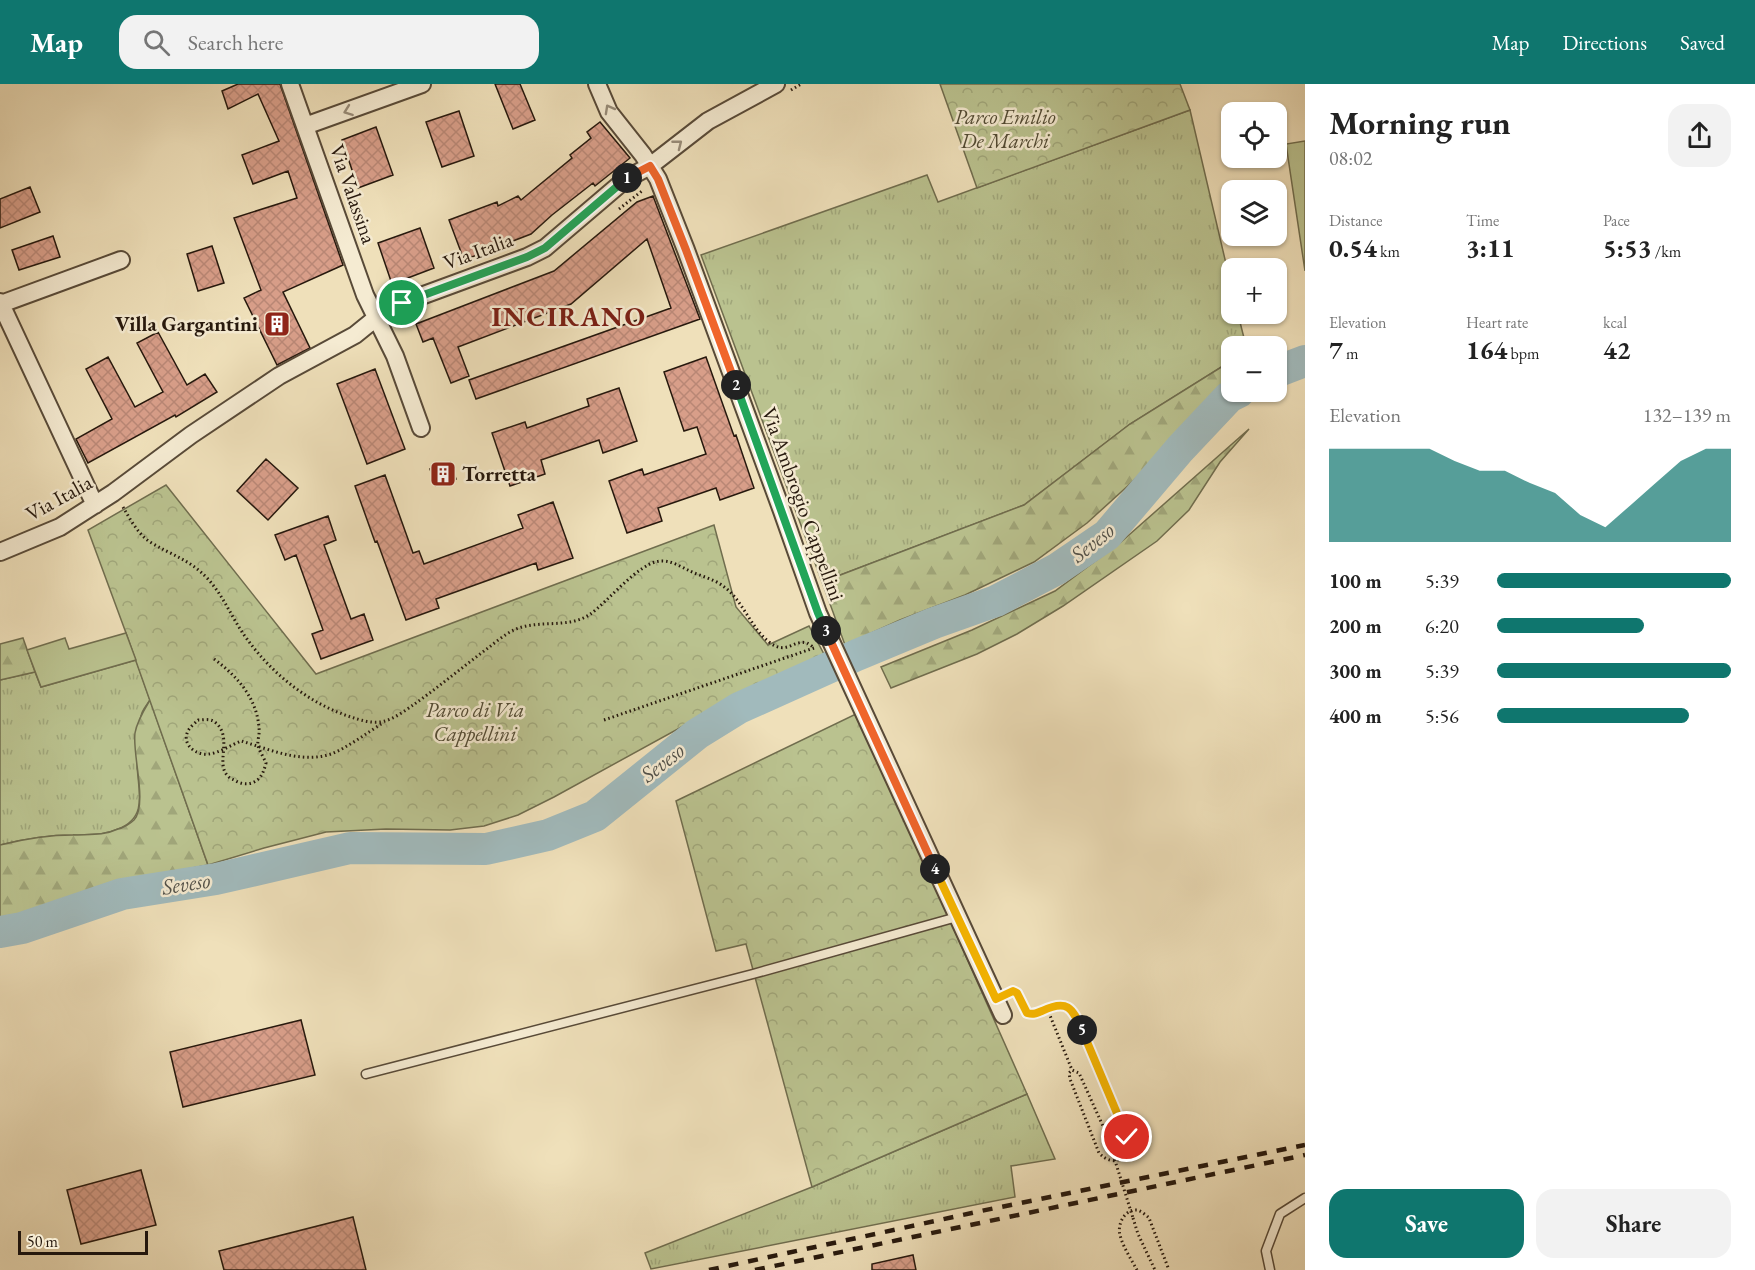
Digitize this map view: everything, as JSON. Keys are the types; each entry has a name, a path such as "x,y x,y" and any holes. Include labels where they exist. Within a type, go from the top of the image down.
{"street":[{"name":"Via Valassina","path":"290,84 364,295 395,356 421,428"},
{"path":"305,126 422,84"},
{"name":"Via Ambrogio Cappellini","path":"597,84 609,112 658,179 818,613 1000,1007"},
{"name":"Via Italia","path":"0,552 60,527 95,506 191,435 279,376 355,335 376,318 402,303 527,257 545,248 626,179 650,166 708,121 776,84"},
{"path":"95,506 0,303 121,260"}],"lane":[{"path":"366,1074 753,974 957,917"},
{"path":"1270,1270 1266,1251 1281,1214 1305,1198"}],"path":[{"path":"113,493 138,531 148,541 189,562 206,577 221,594 258,653 301,693 321,706 341,714 365,721 384,722"},
{"path":"214,659 246,690 255,708 259,728 258,746 266,763 263,774 254,782 241,784 227,776 222,765 225,748 223,735 217,723 210,720 198,720 188,729 186,736 190,748 196,753 211,754 225,748 241,741 258,746 290,756 304,758 331,754 399,714 513,630 525,626 575,621 588,615 632,577 650,564 660,561 672,562 723,586 739,603 768,642 778,647 788,648 806,643 814,648 604,720"},
{"path":"1000,1007 1013,991 1017,993 1027,1013 1032,1015 1063,1004 1070,1007 1127,1137 1129,1144 1122,1158 1110,1161 1099,1153 1070,1079 1069,1073 1072,1070"},
{"path":"1047,1008 1072,1070 1079,1073 1107,1135 1138,1234 1155,1270"},
{"path":"1137,1270 1119,1234 1119,1227 1125,1215 1137,1210 1149,1218 1169,1270"}],"green space":[{"name":"Parco Emilio De Marchi","path":"940,84 1180,84 1190,110 977,188"},
{"path":"1190,110 1225,258 1221,258 1221,324 1240,324 1244,336 1221,336 1221,367 1130,424 1024,505 822,582 701,255 927,175 938,202"},
{"path":"1305,141 1305,271 1287,151 1287,144"},
{"path":"1221,367 1221,396 1087,523 1034,562 965,595 900,620 845,645 822,582 1024,505 1130,424"},
{"path":"1249,429 1220,462 1189,510 1157,541 1063,606 1017,634 977,654 891,688 881,667 972,630 1055,591 1121,542"},
{"name":"Parco di Via Cappellini","path":"166,485 316,674 714,525 736,607 768,645 809,626 825,656 707,713 518,815 484,826 450,830 386,829 326,832 208,865 88,530"},
{"path":"126,633 136,660 41,687 27,650 65,638 69,649"},
{"path":"23,638 35,672 0,680 0,644"},
{"path":"136,660 150,700 142,712 139,726 137,762 139,801 134,817 128,824 107,833 27,839 0,845 0,680 35,672 41,687"},
{"path":"150,700 208,865 145,877 92,891 25,915 0,920 0,845 27,839 107,833 122,828 134,820 140,803 135,733"},
{"path":"858,713 1027,1094 812,1187 746,944 716,951 676,801"},
{"path":"1027,1094 1055,1159 1011,1166 1015,1197 651,1269 645,1253 812,1187"}],"building":[{"path":"238,84 280,84 343,265 283,292 310,348 277,365 244,298 261,290 234,218 297,198 288,171 253,184 242,155 279,141 258,94 228,109 222,91"},
{"path":"495,84 520,84 535,120 513,129"},
{"path":"459,111 474,156 442,167 426,122"},
{"path":"600,122 630,158 595,186 593,183 531,234 464,260 449,220 497,202 498,206 518,196 521,200 572,158 570,155 591,138 587,132"},
{"path":"376,127 393,175 358,188 342,140"},
{"path":"30,187 40,212 0,228 0,199"},
{"path":"653,196 700,319 476,399 469,380 671,308 647,239 571,304 458,347 469,376 451,383 433,338 423,342 416,324 554,271 637,202"},
{"path":"420,228 434,268 392,284 378,243"},
{"path":"53,236 60,257 19,270 12,250"},
{"path":"212,246 224,283 198,291 187,254"},
{"path":"158,332 187,385 205,374 217,392 176,417 175,415 88,463 76,439 112,419 86,369 108,357 135,407 163,392 137,343"},
{"path":"706,357 754,488 720,500 716,488 658,508 662,521 627,533 609,481 642,469 644,475 706,454 697,427 684,431 664,372"},
{"path":"375,369 405,449 367,464 337,384"},
{"path":"619,388 637,441 603,453 599,440 541,460 545,474 510,486 492,433 525,422 527,428 589,406 587,399"},
{"path":"266,459 298,488 268,520 237,491"},
{"name":"Torretta","path":"450,462 456,479 436,486 430,469"},
{"path":"385,475 413,553 419,551 424,564 523,528 518,515 553,502 573,558 538,570 536,563 436,599 439,608 406,620 355,486"},
{"path":"328,516 336,540 324,545 351,619 364,614 373,640 321,659 312,634 323,630 296,555 285,560 275,535"},
{"path":"301,1020 315,1075 183,1107 170,1052"},
{"path":"141,1170 156,1225 81,1244 67,1190"},
{"path":"353,1217 366,1270 224,1270 219,1251"},
{"path":"913,1255 916,1270 872,1270 872,1264"}],"waterway":[{"name":"Seveso","path":"1287,368 1305,361"},
{"name":"Seveso","path":"0,932 22,928 122,894 216,879 350,848 486,849 548,835 595,816 697,734 739,708 857,655 934,623 996,601 1057,569 1107,535 1180,449 1224,402"}],"railway":[{"path":"709,1270 981,1211 1305,1145"},
{"path":"755,1270 1305,1155"}],"place":[{"name":"Villa Gargantini","path":"277,324"},
{"name":"Torretta","path":"443,474"}],"district":[{"name":"INCIRANO","path":"569,317"}],"route":[{"path":"402,303 527,257 545,248 626,179 650,166 658,179 686,250 818,613 996,999 1013,991 1017,993 1027,1013 1032,1015 1055,1005 1063,1004 1070,1007 1127,1137"}]}
